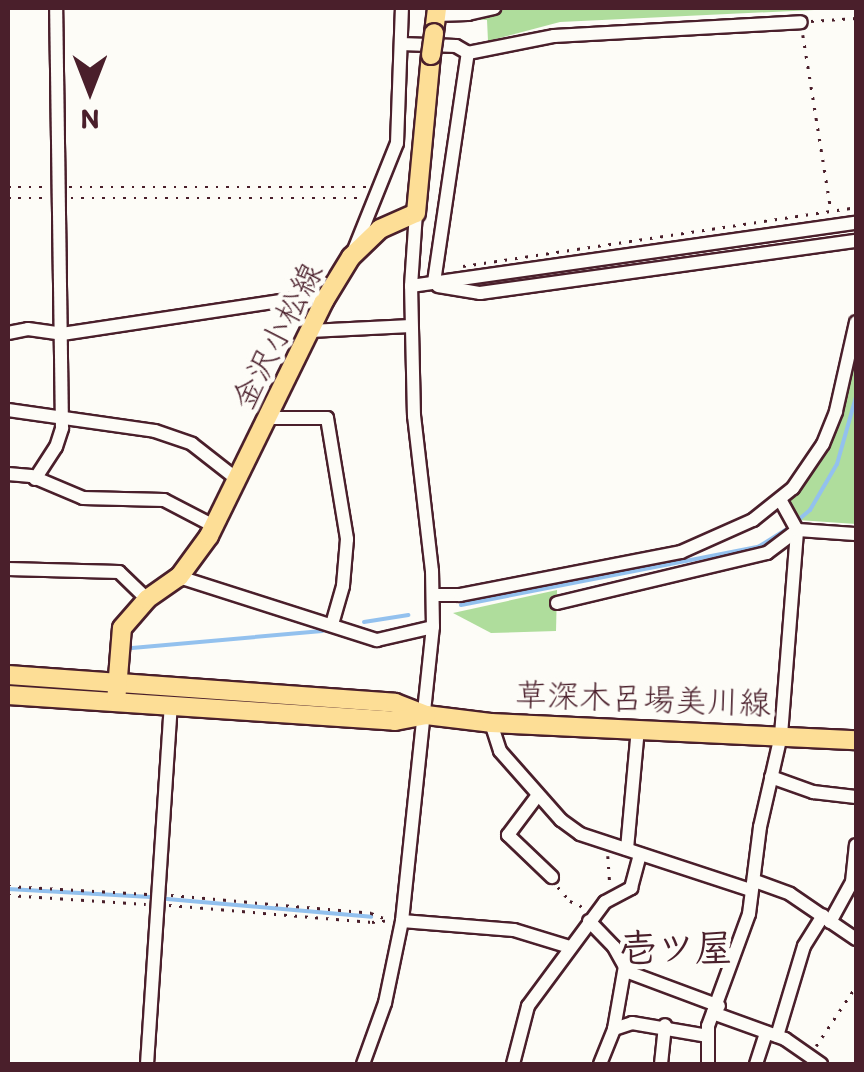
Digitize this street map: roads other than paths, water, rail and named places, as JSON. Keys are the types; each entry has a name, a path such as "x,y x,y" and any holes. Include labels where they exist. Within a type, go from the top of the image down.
{"main road":[{"path":"416,213 434,17"},
{"name":"金沢小松線","path":"116,702 122,628 147,598 179,578 214,526 324,302 351,257 380,229 416,213"},
{"path":"8,676 116,680"},
{"name":"草深木呂場美川線","path":"116,680 394,703 426,715 491,722 856,740"},
{"path":"8,696 116,702"},
{"name":"草深木呂場美川線","path":"116,702 395,720 426,715"}],"street":[{"path":"35,478 56,446 61,421 56,8"},
{"path":"351,257 397,144 402,8"},
{"path":"434,17 494,8"},
{"path":"401,44 456,46 468,53 554,36 801,22"},
{"path":"432,283 468,53"},
{"path":"363,1064 385,1004 426,715 433,626 414,416 411,286 416,213"},
{"path":"411,286 856,223"},
{"path":"432,283 480,293 856,241"},
{"path":"8,332 28,329 62,334 312,296 324,302"},
{"path":"433,596 681,552 728,534 780,499 802,477 822,444 836,411 856,322"},
{"path":"310,331 411,326"},
{"path":"8,410 61,421 101,421 155,431 192,444 238,480"},
{"path":"269,418 327,418 346,538 344,586 332,624"},
{"path":"8,474 35,478 84,498 164,500 214,526"},
{"path":"708,1064 708,1036 749,914 760,827 781,735 797,530 780,499"},
{"path":"557,603 767,553 797,530 856,534"},
{"path":"8,569 119,572 147,598"},
{"path":"179,578 377,640 433,626"},
{"path":"147,1064 172,706"},
{"path":"491,722 500,751 538,795 580,834 790,894 856,939"},
{"path":"513,1064 522,1019 570,947 592,917 611,899 631,888 638,729"},
{"path":"771,777 814,792 856,797"},
{"path":"538,795 508,835 552,877"},
{"path":"756,1064 772,1034 804,946 852,882 856,845"},
{"path":"592,917 628,972 772,1034 816,1060"},
{"path":"395,920 514,930 570,947"},
{"path":"600,1064 614,1030 625,966"},
{"path":"614,1030 632,1022 665,1025 708,1036"},
{"path":"661,1064 665,1025"}],"waterway":[{"path":"797,521 810,510 837,464 856,397"},
{"path":"461,605 758,547 790,527"},
{"path":"364,622 408,615"},
{"path":"132,648 322,631"},
{"path":"8,889 151,897"},
{"path":"167,899 371,917"}],"district":[{"name":"壱ツ屋","path":"676,949"}]}
